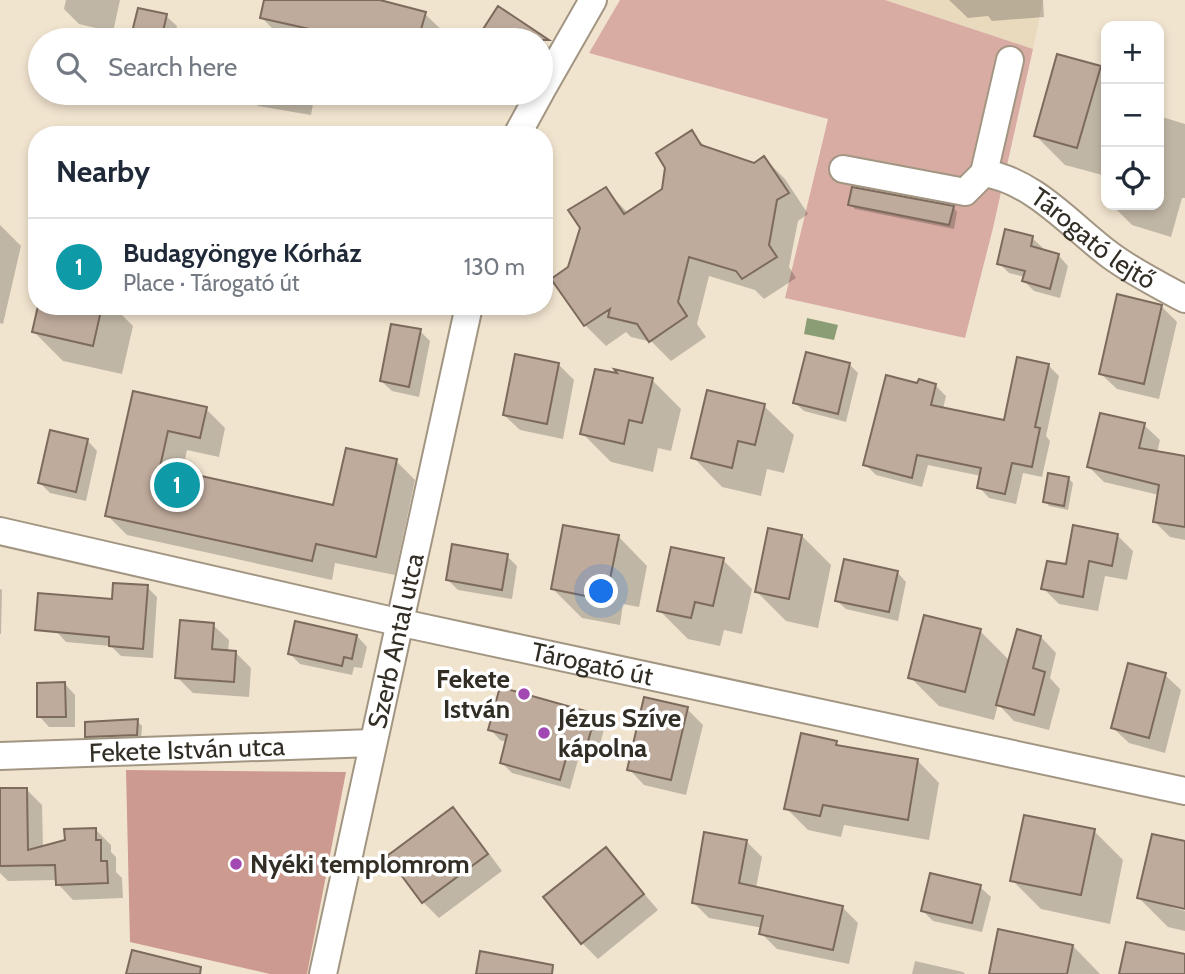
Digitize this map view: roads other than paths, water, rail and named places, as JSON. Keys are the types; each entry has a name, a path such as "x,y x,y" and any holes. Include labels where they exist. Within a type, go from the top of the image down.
{"street":[{"path":"553,69 593,0"},
{"path":"843,169 965,192 993,174 1010,60"},
{"path":"522,126 533,105"},
{"name":"Tárogató lejtő","path":"993,174 1032,191 1110,255 1185,299"},
{"name":"Szerb Antal utca","path":"323,974 467,315"},
{"name":"Tárogató út","path":"0,531 401,623 1185,791"},
{"name":"Fekete István utca","path":"0,756 373,743"}],"place":[{"name":"Budagyöngye Kórház","path":"177,485"},
{"name":"Fekete István","path":"524,694"},
{"name":"Jézus Szíve kápolna","path":"544,733"},
{"name":"Nyéki templomrom","path":"236,864"}]}
